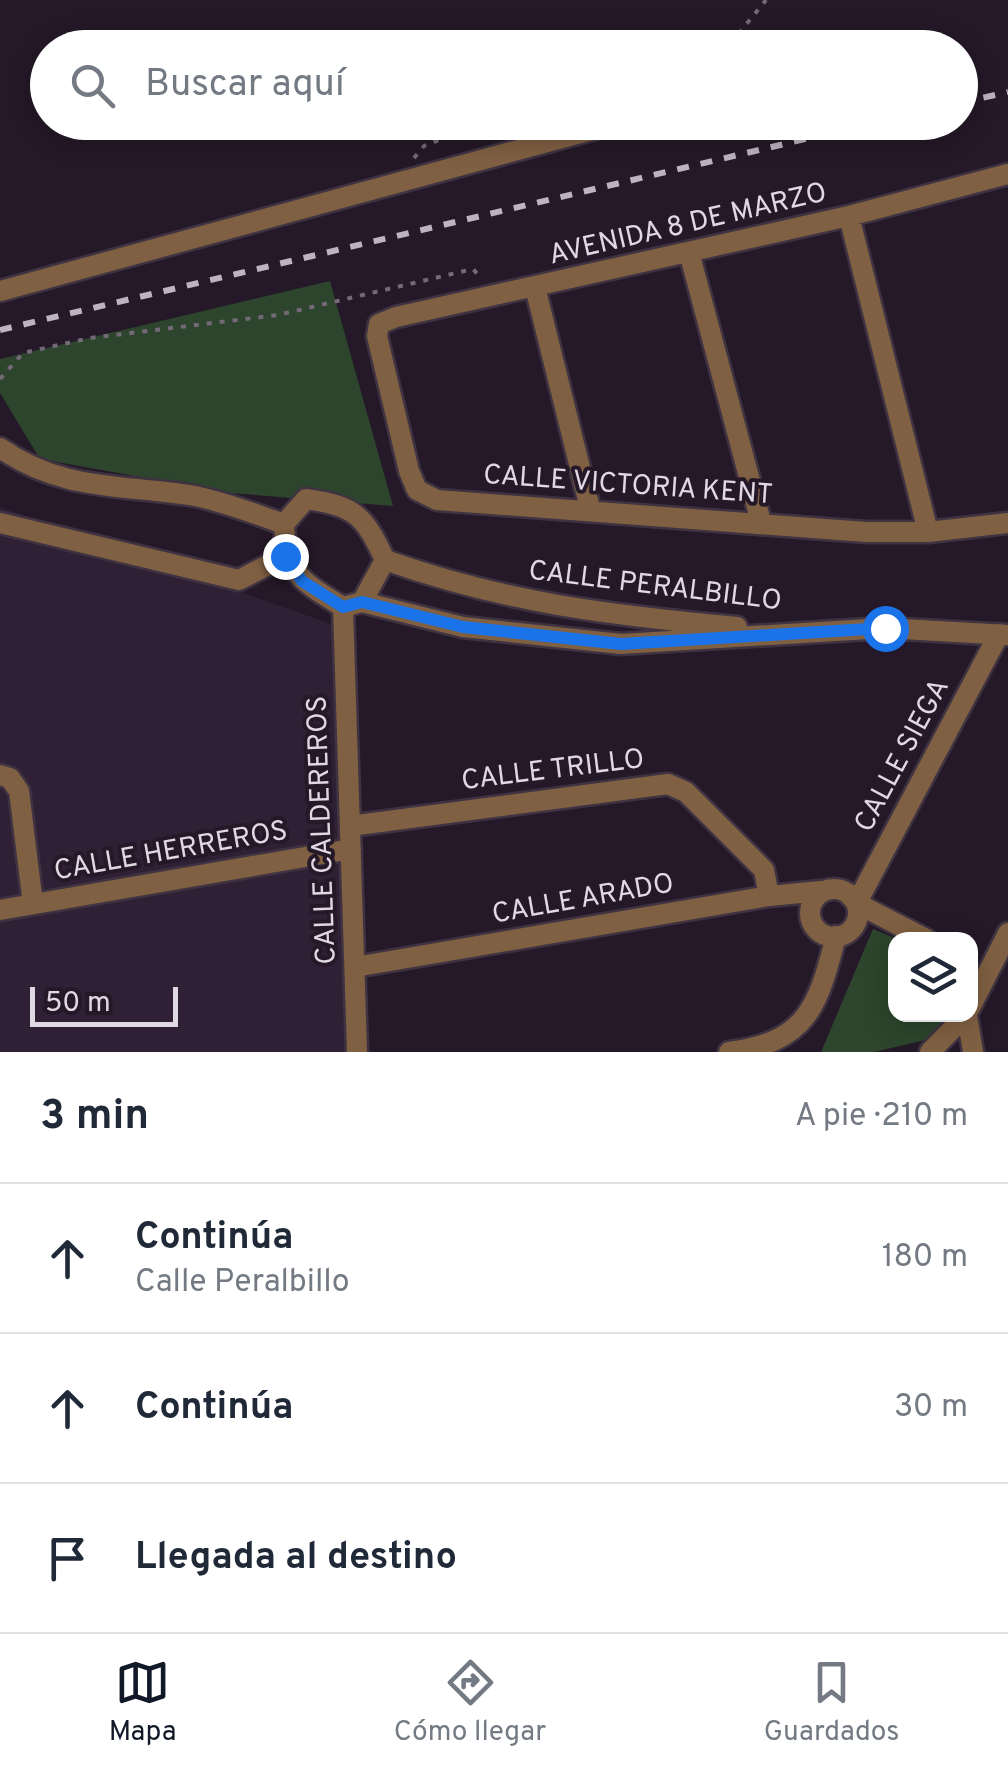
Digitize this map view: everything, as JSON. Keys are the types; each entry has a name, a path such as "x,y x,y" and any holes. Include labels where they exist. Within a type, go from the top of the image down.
{"street":[{"path":"0,291 558,140"},
{"name":"AVENIDA 8 DE MARZO","path":"379,324 1007,180"},
{"path":"849,216 928,532"},
{"path":"689,252 762,522"},
{"path":"535,288 590,508"},
{"name":"CALLE VICTORIA KENT","path":"379,324 377,336 417,490 438,500 928,532 1008,522"},
{"path":"0,448 62,479 125,491 192,496 284,524"},
{"path":"306,499 341,504 360,516 385,560 353,604 302,581 285,556 284,524 306,499"},
{"path":"0,523 240,580 285,556"},
{"name":"CALLE PERALBILLO","path":"385,560 469,590 600,614 804,632"},
{"name":"CALLE PERALBILLO","path":"353,604 463,627 621,644 885,628 1003,634"},
{"name":"CALLE CALDEREROS","path":"353,604 350,826 357,1052"},
{"name":"CALLE SIEGA","path":"854,900 862,893 1003,634"},
{"path":"0,775 10,778 19,791 32,904"},
{"name":"CALLE TRILLO","path":"350,826 668,784 686,792 764,870 769,896"},
{"name":"CALLE HERREROS","path":"0,910 351,849"},
{"path":"854,900 856,924 847,935 821,936 808,914 820,891 846,891 854,900 912,932"},
{"name":"CALLE ARADO","path":"354,967 769,896 820,891"},
{"path":"979,967 1008,933"},
{"path":"729,1052 774,1043 804,1023 826,976 836,936"},
{"path":"930,1052 958,1022"},
{"path":"969,1022 973,1052"}],"path":[{"path":"741,30 766,0"},
{"path":"413,160 424,146 439,140"},
{"path":"0,379 23,354 90,338 278,314 472,268 497,295"}],"shaded area":[{"path":"0,507 354,632 362,1052 0,1052"}],"green space":[{"path":"330,281 393,506 230,493 40,459 0,393 0,359"},
{"path":"873,929 888,935 888,1022 941,1022 930,1039 874,1052 821,1052"}],"railway":[{"path":"978,99 1008,92"},
{"path":"0,330 801,140"}],"route":[{"path":"285,556 302,581 343,607 362,602 463,627 621,644 885,628"}]}
